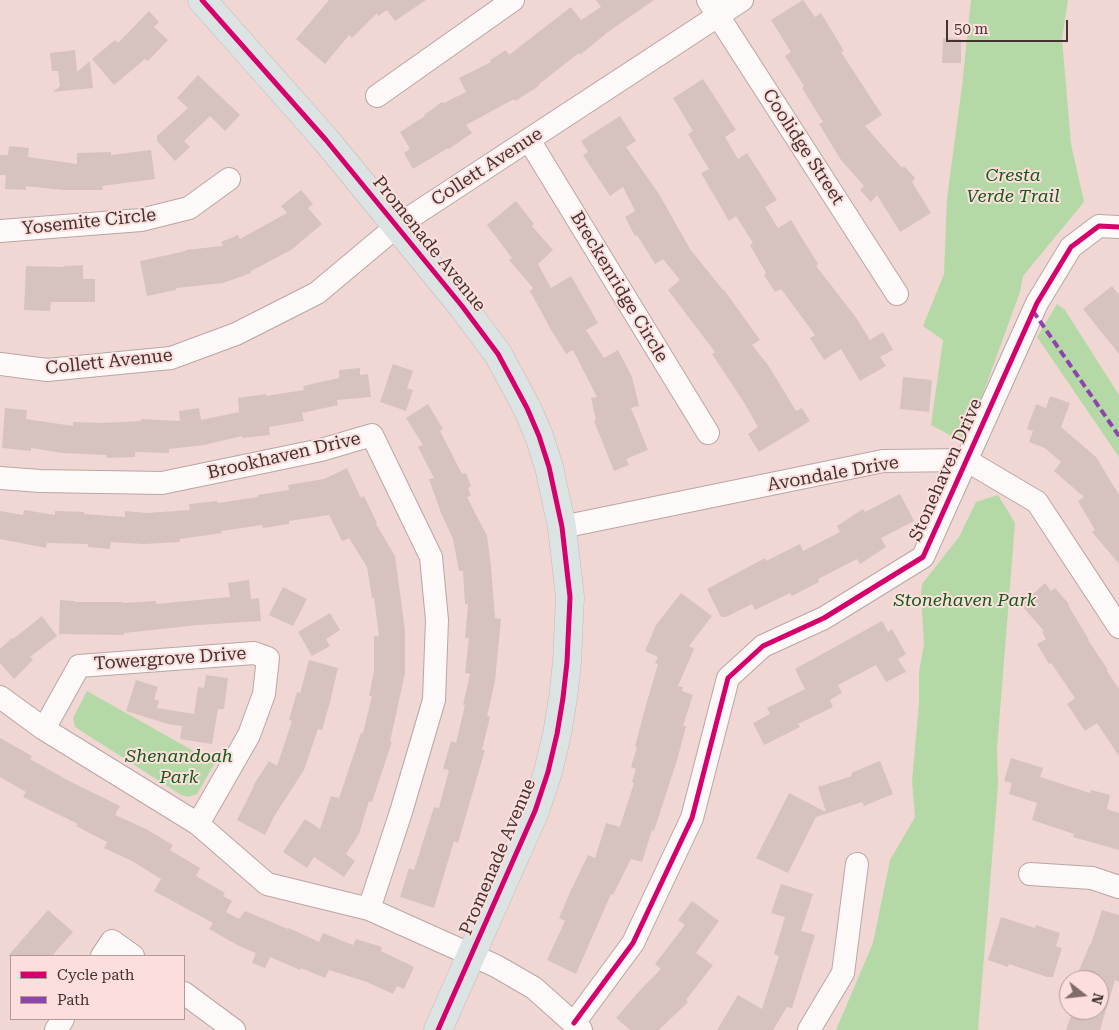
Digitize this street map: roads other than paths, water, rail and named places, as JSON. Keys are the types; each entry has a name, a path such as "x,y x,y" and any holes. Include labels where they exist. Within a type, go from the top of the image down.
{"main road":[{"name":"Promenade Avenue","path":"202,0 326,140 462,306 498,354 540,436 549,467 562,527 570,597 564,698 557,734 548,772 535,811 438,1030"}],"street":[{"path":"377,96 513,0"},
{"name":"Collett Avenue","path":"0,364 47,370 171,358 236,334 317,293 397,226 529,140 713,8 742,0"},
{"name":"Coolidge Street","path":"713,8 897,294"},
{"name":"Breckenridge Circle","path":"529,140 708,433"},
{"name":"Yosemite Circle","path":"0,231 142,220 189,208 229,179"},
{"name":"Stonehaven Drive","path":"578,1026 633,943 692,818 728,678 763,646 824,618 923,557 1037,303 1071,247 1099,226 1119,227"},
{"name":"Brookhaven Drive","path":"0,478 40,481 162,482 321,450 372,436 431,557 436,620 434,700 401,812 368,909"},
{"path":"966,460 1037,502 1119,626"},
{"name":"Avondale Drive","path":"562,527 883,461 966,460"},
{"name":"Towergrove Drive","path":"44,729 79,666 254,653 268,658 264,694 248,735 198,824"},
{"path":"0,697 44,729 198,824 267,884 368,909 472,955 500,968 534,988 578,1026"},
{"path":"808,1030 843,973 857,864"},
{"path":"1030,874 1092,878 1119,887"},
{"path":"103,955 112,941 132,955"},
{"path":"185,994 234,1030"}],"park label":[{"name":"Cresta Verde Trail","path":"1013,186"},
{"name":"Stonehaven Park","path":"965,601"},
{"name":"Shenandoah Park","path":"179,768"}]}
